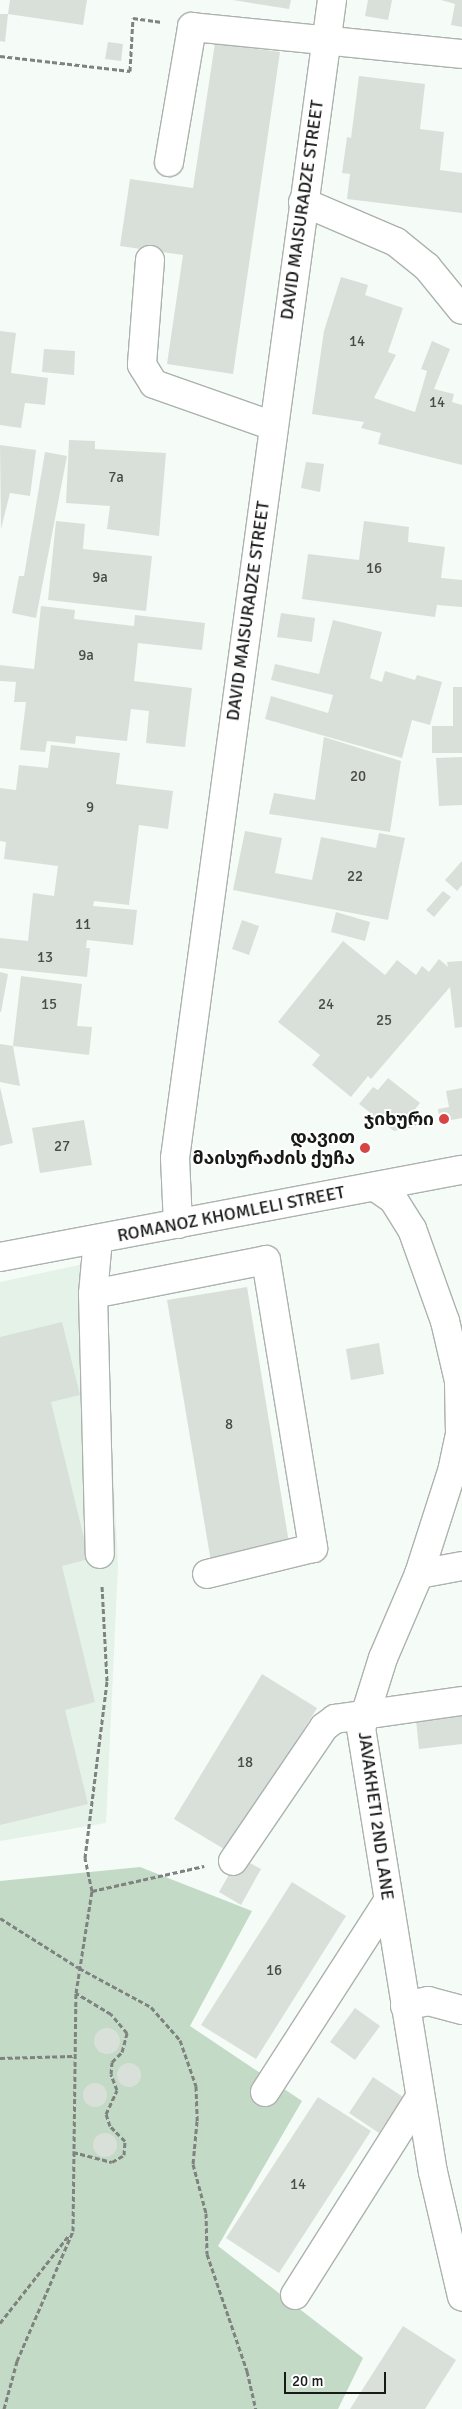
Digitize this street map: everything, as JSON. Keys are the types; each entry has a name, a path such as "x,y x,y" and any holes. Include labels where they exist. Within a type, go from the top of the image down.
{"street":[{"name":"DAVID MAISURADZE STREET","path":"178,1224 175,1158 325,40 332,0"},
{"path":"169,162 192,27 462,54"},
{"path":"304,202 396,242 427,267 462,310"},
{"path":"150,260 142,365 154,384 274,426"},
{"name":"ROMANOZ KHOMLELI STREET","path":"0,1257 462,1170"},
{"name":"JAVAKHETI 2ND LANE","path":"375,1187 393,1199 412,1229 453,1319 459,1381 460,1434 453,1468 419,1574 383,1658 361,1728 362,1744 435,2182 462,2297"},
{"path":"98,1239 92,1294 100,1554"},
{"path":"92,1294 266,1260 314,1548 207,1574"},
{"path":"419,1574 462,1566"},
{"path":"233,1861 324,1727 335,1719 462,1701"},
{"path":"265,2092 388,1901"},
{"path":"405,2006 428,2001 461,2007"},
{"path":"295,2295 420,2097"}],"path":[{"path":"0,56 130,71 133,18 192,27"},
{"path":"4,2409 17,2360 73,2231 73,2056 76,1993 92,1891 85,1858 107,1681 100,1554"},
{"path":"92,1891 233,1861"},
{"path":"0,1918 79,1968 151,2007 180,2040 196,2086 194,2164 206,2213 207,2254 247,2370 256,2409"},
{"path":"73,2152 112,2162 124,2155 125,2141 110,2126 106,2114 117,2090 111,2074 112,2062 122,2052 127,2033 111,2014 76,1993"},
{"path":"0,2058 73,2056"},
{"path":"0,2323 73,2231"}],"shaded area":[{"path":"102,1260 118,1565 106,1823 0,1841 0,1282"}],"green space":[{"path":"140,1867 252,1911 190,2026 302,2101 218,2246 363,2358 338,2409 0,2409 0,1881"}],"building":[{"path":"10,0 87,0 83,25 8,14"},
{"path":"233,0 291,0 289,9"},
{"path":"368,0 392,0 388,20 365,16"},
{"path":"441,0 462,0 462,27 451,25 455,4"},
{"path":"0,14 8,14 5,42 0,41"},
{"path":"108,42 123,44 121,61 105,59"},
{"path":"215,43 280,52 233,374 167,364 183,255 120,246 130,179 193,188"},
{"path":"359,76 425,84 420,129 444,132 440,170 462,173 462,213 347,199 350,174 342,173 347,137 351,138"},
{"path":"341,277 368,285 365,295 403,308 388,352 396,355 374,398 415,412 427,371 421,369 432,341 450,349 434,389 454,394 452,402 462,405 462,465 378,444 381,433 361,428 364,422 312,414 324,331"},
{"path":"0,331 16,333 11,373 48,378 45,405 25,403 21,428 0,425"},
{"path":"44,349 75,351 74,375 42,372"},
{"path":"69,440 95,441 95,449 166,453 159,536 107,529 110,506 66,503"},
{"path":"0,445 36,450 30,496 10,493 1,529"},
{"path":"45,452 67,456 36,618 12,613 19,576 24,576"},
{"path":"306,462 324,464 320,492 301,488"},
{"path":"56,521 85,524 83,549 152,556 146,611 48,600"},
{"path":"364,521 409,527 408,542 445,547 441,578 462,580 462,607 437,605 435,617 302,599 308,554 359,560"},
{"path":"41,606 75,610 74,619 134,626 135,615 205,623 202,650 138,643 134,681 192,688 185,747 146,743 149,711 131,709 127,741 76,736 75,744 47,741 45,752 20,750 26,702 14,702 16,682 0,681 0,665 34,669"},
{"path":"281,613 315,618 312,642 277,637"},
{"path":"333,620 382,632 370,678 382,682 385,671 415,680 417,675 442,682 430,725 412,720 402,758 265,719 271,696 328,713 333,695 271,680 275,664 319,674"},
{"path":"453,687 462,687 462,753 432,753 432,726 453,726"},
{"path":"324,737 401,761 390,832 269,814 274,793 315,800"},
{"path":"51,745 120,753 116,784 173,791 168,829 139,825 129,905 94,901 93,906 137,910 133,945 87,940 86,948 90,948 87,977 0,968 0,938 28,941 33,893 54,896 58,866 4,859 6,842 0,841 0,788 16,790 19,765 48,768"},
{"path":"462,757 462,805 439,806 436,758"},
{"path":"245,831 282,838 275,873 312,880 321,837 376,848 379,833 405,838 388,920 233,890"},
{"path":"462,861 462,885 457,891 445,880"},
{"path":"443,891 451,897 434,917 426,910"},
{"path":"336,912 370,922 365,941 331,932"},
{"path":"242,920 259,926 249,955 232,949"},
{"path":"343,941 385,975 397,960 416,975 422,966 429,972 439,959 448,967 447,962 462,961 462,1027 455,1028 450,987 371,1079 368,1076 351,1097 312,1065 320,1055 278,1022"},
{"path":"0,972 8,974 1,1012 0,1012"},
{"path":"21,976 82,984 77,1026 92,1027 89,1055 13,1046"},
{"path":"0,1044 13,1046 20,1086 0,1082"},
{"path":"388,1078 420,1103 409,1117 418,1126 394,1131 359,1104 373,1087 378,1090"},
{"path":"0,1087 13,1143 0,1146"},
{"path":"462,1088 462,1118 440,1122 438,1109 449,1107 446,1091"},
{"path":"84,1120 92,1165 40,1173 32,1128"},
{"path":"247,1287 290,1549 211,1562 167,1300"},
{"path":"62,1322 80,1395 51,1402 89,1559 62,1566 95,1702 65,1710 88,1804 0,1825 0,1337"},
{"path":"379,1343 384,1374 351,1380 346,1349"},
{"path":"262,1674 317,1708 229,1852 174,1819"},
{"path":"462,1714 462,1744 419,1749 416,1720"},
{"path":"239,1857 261,1869 241,1905 219,1892"},
{"path":"292,1882 346,1916 256,2059 201,2025"},
{"path":"355,2008 380,2026 355,2060 330,2042"},
{"path":"107,2028 116,2032 120,2041 116,2050 107,2054 98,2050 94,2041 98,2032"},
{"path":"129,2063 138,2066 141,2075 138,2084 129,2087 120,2084 117,2075 120,2066"},
{"path":"373,2077 403,2097 379,2133 349,2113"},
{"path":"95,2083 100,2084 106,2090 106,2100 100,2106 95,2107 90,2106 84,2100 83,2095 84,2090 90,2084"},
{"path":"318,2097 371,2131 279,2273 226,2238"},
{"path":"100,2133 110,2133 117,2140 117,2150 110,2157 100,2157 93,2150 93,2140"},
{"path":"403,2326 456,2360 425,2409 350,2409"}],"place":[{"name":"ჯიხური","path":"444,1119"},
{"name":"დავით მაისურაძის ქუჩა","path":"365,1148"}]}
